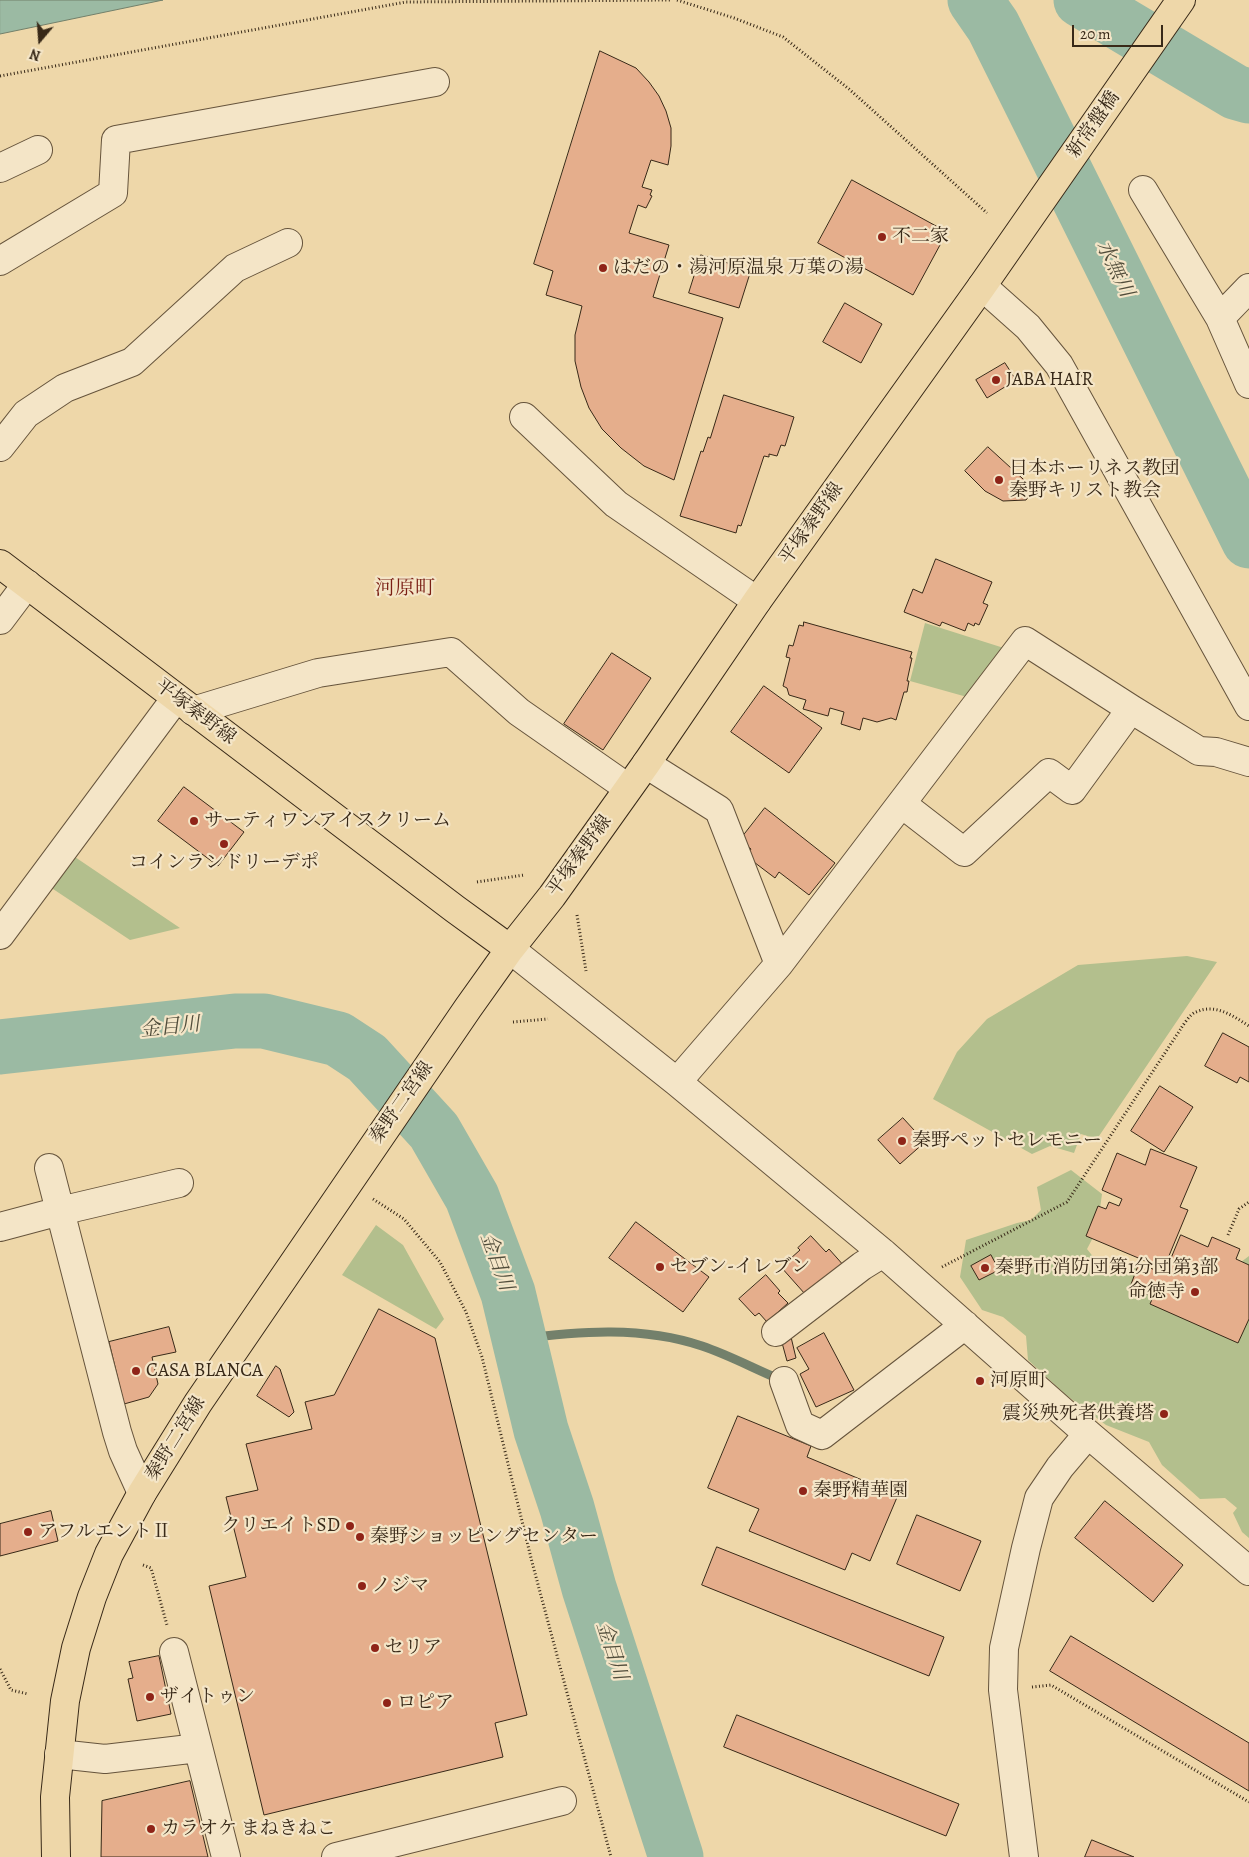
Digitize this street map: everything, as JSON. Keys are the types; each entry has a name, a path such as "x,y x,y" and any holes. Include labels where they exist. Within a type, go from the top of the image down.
{"main road":[{"name":"新常盤橋","path":"1014,238 1177,6"},
{"name":"平塚秦野線","path":"0,564 510,949 552,896 646,764 757,602 982,286 1014,238"},
{"name":"秦野二宮線","path":"56,1857 56,1798 65,1701 76,1648 92,1597 109,1554 142,1493 198,1403 352,1176 510,949"}],"street":[{"path":"0,261 113,192 116,140 435,82"},
{"path":"0,168 38,150"},
{"path":"1143,190 1220,318 1249,384"},
{"path":"0,447 26,414 65,388 132,362 235,268 288,243"},
{"path":"982,286 1028,327 1059,365 1249,706"},
{"path":"1220,318 1249,288"},
{"path":"524,417 616,504 757,602"},
{"path":"0,620 27,584"},
{"path":"677,1082 779,964 1025,640 1199,751 1216,752 1249,762"},
{"path":"0,935 184,704 318,673 451,652 519,712 628,788"},
{"path":"902,804 964,852 1049,773 1072,790 1131,709"},
{"path":"646,764 719,810 779,964"},
{"path":"510,949 677,1082 883,1253 1088,1434 1249,1571"},
{"path":"49,1168 117,1432 142,1493"},
{"path":"0,1227 60,1210 146,1179 179,1183"},
{"path":"776,1332 862,1266 883,1253"},
{"path":"784,1381 800,1425 822,1435 965,1325"},
{"path":"1024,1857 1003,1690 1004,1648 1039,1498 1060,1467 1088,1434"},
{"path":"174,1652 226,1857"},
{"path":"59,1754 105,1760 198,1748"},
{"path":"336,1857 562,1801"}],"path":[{"path":"0,76 406,2 670,0"},
{"path":"677,0 734,18 783,37 849,90 987,213"},
{"path":"477,882 524,875"},
{"path":"577,914 586,972"},
{"path":"937,1270 1067,1202 1180,1030 1195,1012 1212,1008 1230,1014 1249,1026"},
{"path":"513,1022 548,1019"},
{"path":"352,1176 404,1218 440,1262 466,1312 482,1357 532,1562 611,1857"},
{"path":"1228,1235 1239,1209 1249,1202"},
{"path":"143,1565 151,1568 174,1652"},
{"path":"0,1670 11,1690 28,1694"},
{"path":"1027,1688 1051,1685 1249,1802"}],"shaded area":[{"path":"0,0 163,0 0,34"},
{"path":"925,623 1007,649 967,697 910,681"},
{"path":"72,855 180,928 130,940 50,887"},
{"path":"1187,956 1217,962 1097,1139 1081,1134 1074,1153 1050,1146 1032,1154 933,1099 957,1052 987,1019 1078,965"},
{"path":"1071,1170 1102,1194 1097,1230 1087,1249 1106,1273 1134,1268 1173,1277 1237,1265 1249,1256 1249,1538 1242,1532 1233,1513 1237,1508 1225,1498 1200,1499 1162,1465 1149,1442 1106,1425 1066,1395 1028,1360 1026,1336 1003,1317 982,1310 960,1277 966,1240 1031,1220 1041,1210 1037,1187"},
{"path":"376,1225 403,1245 444,1319 436,1329 342,1275"}],"building":[{"name":"はだの・湯河原温泉 万葉の湯","path":"600,51 636,68 649,82 659,96 671,128 668,165 651,160 642,187 652,190 650,195 652,196 646,208 638,205 629,233 669,245 653,297 723,318 674,480 644,466 621,448 602,429 589,408 581,387 575,361 575,335 582,306 546,295 553,271 534,264"},
{"name":"不二家","path":"852,180 947,232 913,295 818,243"},
{"path":"701,255 751,270 739,308 689,293"},
{"path":"845,303 882,324 861,363 823,342"},
{"name":"JABA HAIR","path":"1005,363 1016,380 987,398 976,380"},
{"path":"724,395 794,417 785,446 781,445 777,456 769,454 769,457 764,456 741,526 738,525 736,533 680,516 701,451 703,452 708,437 710,438"},
{"name":"日本ホーリネス教団 秦野キリスト教会","path":"988,447 1034,489 1026,500 1003,501 985,491 965,471"},
{"path":"936,559 992,582 983,603 988,605 979,625 975,623 974,626 968,623 965,631 942,622 940,626 904,612 913,589 922,593"},
{"path":"804,622 912,652 907,692 904,692 896,720 891,718 877,722 863,718 860,730 841,724 844,712 830,708 828,716 803,709 806,700 789,695 787,688 783,686 790,658 786,657 789,645 793,646 799,625 803,626"},
{"path":"612,653 651,678 603,750 564,724"},
{"path":"764,686 822,728 789,773 731,732"},
{"path":"184,787 244,832 218,866 158,821"},
{"path":"765,808 835,863 809,895 779,872 775,878 746,856 751,849 740,840"},
{"path":"1223,1033 1249,1047 1249,1082 1240,1077 1237,1083 1205,1066"},
{"path":"1160,1086 1193,1107 1164,1152 1131,1131"},
{"name":"秦野ペットセレモニー","path":"903,1118 925,1142 900,1164 878,1140"},
{"path":"1151,1149 1197,1167 1180,1207 1188,1210 1166,1263 1157,1260 1155,1265 1086,1236 1098,1206 1106,1209 1109,1202 1119,1206 1122,1199 1102,1190 1117,1153 1145,1165"},
{"name":"セブン-イレブン","path":"636,1222 709,1277 683,1312 609,1258"},
{"name":"命徳寺","path":"1181,1235 1208,1247 1212,1237 1240,1249 1236,1259 1249,1265 1249,1319 1238,1343 1150,1304 1153,1297 1130,1287 1139,1263 1164,1274"},
{"path":"811,1236 826,1252 829,1249 845,1267 805,1294 781,1267 800,1250 798,1248"},
{"name":"秦野市消防団第1分団第3部","path":"991,1255 999,1270 979,1280 971,1266"},
{"path":"766,1275 780,1291 778,1293 788,1303 767,1322 759,1313 755,1316 739,1299"},
{"name":"秦野ショッピングセンター","path":"379,1309 435,1338 527,1715 495,1723 503,1757 264,1815 209,1586 246,1577 226,1497 258,1490 246,1444 312,1429 305,1402 334,1395"},
{"name":"CASA BLANCA","path":"169,1327 176,1352 152,1357 158,1384 149,1397 124,1404 109,1342"},
{"path":"824,1333 854,1390 816,1407 800,1374 809,1369 797,1348"},
{"path":"791,1337 796,1358 787,1361 781,1339"},
{"path":"276,1366 280,1369 294,1412 289,1417 257,1396"},
{"name":"秦野精華園","path":"738,1416 811,1446 807,1457 898,1495 870,1561 852,1553 845,1570 749,1531 759,1509 708,1488"},
{"path":"1105,1501 1183,1565 1153,1602 1075,1538"},
{"name":"アフルエントⅡ","path":"51,1511 58,1541 0,1556 0,1524"},
{"path":"917,1515 981,1541 960,1591 897,1564"},
{"path":"717,1547 944,1637 929,1676 702,1585"},
{"path":"1071,1636 1249,1743 1249,1791 1050,1671"},
{"name":"ザイトゥン","path":"159,1656 171,1714 137,1721 128,1679 133,1678 129,1662"},
{"path":"737,1715 959,1804 946,1836 724,1747"},
{"name":"カラオケ まねきねこ","path":"190,1781 208,1857 101,1857 102,1801"},
{"path":"1092,1840 1134,1857 1085,1857"}],"waterway":[{"name":"水無川","path":"975,0 993,26 1249,541"},
{"path":"1081,0 1235,92 1249,96"},
{"name":"金目川","path":"0,1047 235,1021 264,1021 338,1039 367,1058 434,1131 472,1197 508,1293 541,1430 567,1508 589,1588 676,1857"},
{"path":"519,1339 588,1332 657,1335 702,1346 772,1376"}],"place":[{"name":"不二家","path":"882,237"},
{"name":"はだの・湯河原温泉 万葉の湯","path":"603,268"},
{"name":"JABA HAIR","path":"996,380"},
{"name":"日本ホーリネス教団 秦野キリスト教会","path":"999,480"},
{"name":"サーティワンアイスクリーム","path":"194,821"},
{"name":"コインランドリーデポ","path":"224,844"},
{"name":"秦野ペットセレモニー","path":"902,1141"},
{"name":"セブン-イレブン","path":"660,1267"},
{"name":"秦野市消防団第1分団第3部","path":"985,1268"},
{"name":"命徳寺","path":"1195,1292"},
{"name":"CASA BLANCA","path":"136,1371"},
{"name":"河原町","path":"980,1381"},
{"name":"震災殃死者供養塔","path":"1164,1414"},
{"name":"秦野精華園","path":"803,1491"},
{"name":"クリエイトSD","path":"350,1526"},
{"name":"アフルエントⅡ","path":"28,1532"},
{"name":"秦野ショッピングセンター","path":"360,1537"},
{"name":"ノジマ","path":"362,1586"},
{"name":"セリア","path":"375,1648"},
{"name":"ザイトゥン","path":"150,1697"},
{"name":"ロピア","path":"387,1703"},
{"name":"カラオケ まねきねこ","path":"151,1829"}],"district":[{"name":"河原町","path":"405,589"}]}
